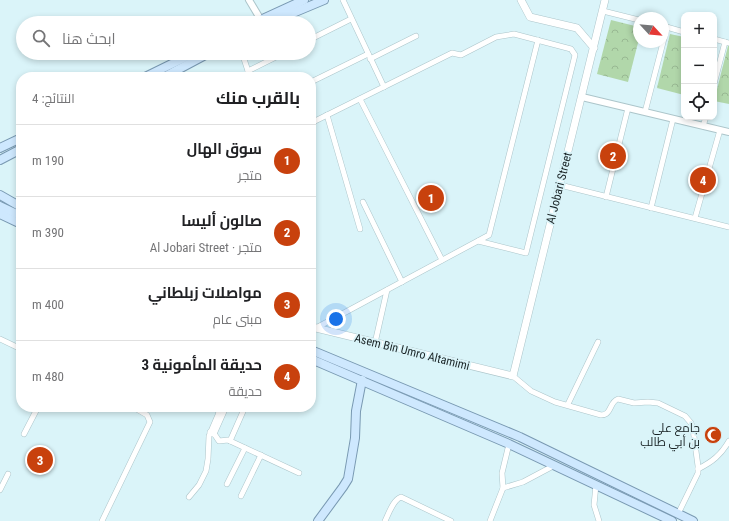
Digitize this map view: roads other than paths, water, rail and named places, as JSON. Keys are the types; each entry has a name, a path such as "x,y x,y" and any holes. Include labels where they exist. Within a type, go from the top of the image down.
{"main road":[{"path":"269,16 304,0"},
{"path":"286,16 324,0"},
{"path":"521,0 530,17 577,28 594,48"},
{"name":"Al Jobari Street","path":"513,376 605,0"},
{"path":"159,72 181,60"},
{"path":"173,72 196,60"},
{"path":"0,148 16,140"},
{"path":"0,160 16,152"},
{"path":"0,195 16,203"},
{"path":"0,206 16,214"},
{"path":"0,214 16,222"},
{"path":"0,220 16,228"},
{"name":"Asem Bin Umro Altamimi","path":"316,328 513,376"},
{"path":"316,352 520,437 693,521"},
{"path":"316,361 509,444 672,521"},
{"path":"318,521 348,479 355,438 356,411 362,380"}],"street":[{"path":"249,0 256,16"},
{"path":"343,0 384,87"},
{"path":"603,11 633,18"},
{"path":"316,36 351,19"},
{"path":"669,28 681,31"},
{"path":"316,120 452,53 461,55 496,37 514,34 571,49 576,54 526,254 478,241"},
{"path":"316,80 416,36"},
{"path":"316,326 489,235 538,40"},
{"path":"717,40 727,43 717,75"},
{"path":"645,112 660,48"},
{"path":"244,60 248,71 270,60"},
{"path":"582,97 729,132"},
{"path":"360,99 442,260"},
{"path":"606,197 628,108"},
{"path":"327,115 360,229"},
{"path":"651,208 673,119"},
{"path":"703,126 705,120"},
{"path":"695,218 720,130"},
{"path":"560,185 729,227"},
{"path":"363,202 402,282"},
{"path":"375,343 386,290"},
{"path":"0,339 16,347"},
{"path":"568,404 598,342"},
{"path":"513,376 531,391 555,402 568,404 604,416 613,401 618,399 634,403 648,402 658,404 685,416 691,422 693,429 698,469 695,481 678,514"},
{"path":"24,434 35,412"},
{"path":"102,521 150,422 147,415 142,412"},
{"path":"212,433 219,412"},
{"path":"189,497 199,485 206,471 208,460 208,439 223,412"},
{"path":"230,441 243,412"},
{"path":"212,433 219,441 230,441 299,473"},
{"path":"698,469 717,458 729,441"},
{"path":"490,521 503,488 502,473 509,444"},
{"path":"227,484 245,448"},
{"path":"241,496 260,455"},
{"path":"503,488 523,482 554,465"},
{"path":"0,490 8,474"},
{"path":"596,485 594,505 600,521"},
{"path":"385,521 395,501 401,497 451,521"}],"place":[{"name":"صالون أليسا","path":"613,156"},
{"name":"حديقة المأمونية 3","path":"703,180"},
{"name":"سوق الهال","path":"431,198"},
{"name":"جامع علي بن أبي طالب","path":"713,435"},
{"name":"مواصلات زبلطاني","path":"40,460"}]}
